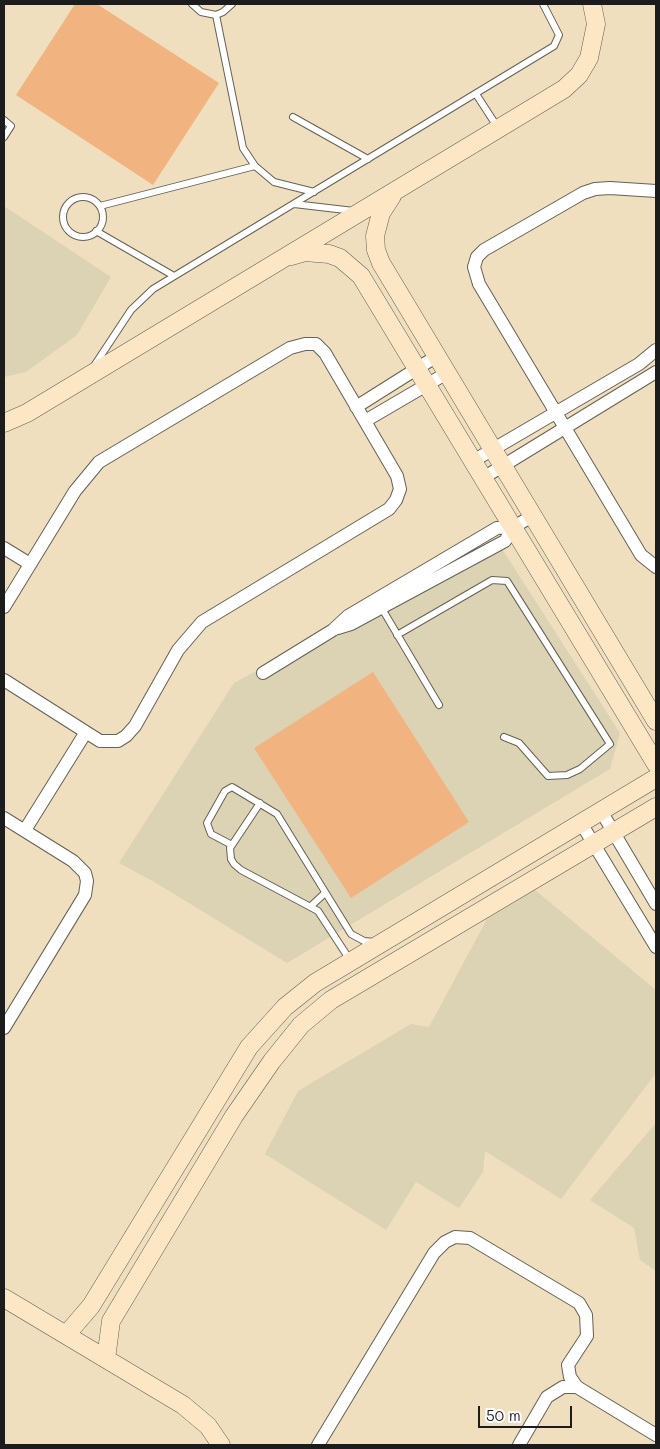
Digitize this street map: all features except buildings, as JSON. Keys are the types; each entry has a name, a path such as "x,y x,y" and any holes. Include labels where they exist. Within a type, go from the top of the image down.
{"street":[{"path":"4,424 27,413 340,222 363,212 407,182 564,89 579,75 589,58 594,42 596,24 592,4"},
{"path":"407,182 387,201 381,212 376,236 376,250 381,263 656,721"},
{"path":"656,191 610,188 595,189 583,193 484,250 477,257 475,274 479,284 641,555 656,567"},
{"path":"278,260 305,252 319,252 340,258 361,276 656,764"},
{"path":"4,608 75,491 100,462 290,348 305,344 316,344 325,353 397,476 400,489 396,500 389,510 202,622 178,650 135,726 126,736 110,742 100,740 4,680"},
{"path":"473,461 639,364 656,350"},
{"path":"356,407 437,356"},
{"path":"483,478 656,372"},
{"path":"365,422 447,374"},
{"path":"263,673 333,630 348,616 379,604 497,528 514,527 532,516"},
{"path":"4,548 30,564"},
{"path":"25,830 86,732"},
{"path":"66,1335 91,1306 249,1047 285,1007 314,983 656,778"},
{"path":"106,1359 112,1321 234,1116 272,1061 301,1025 331,1000 656,808"},
{"path":"601,811 656,904"},
{"path":"4,818 81,867 87,881 85,895 4,1028"},
{"path":"581,823 656,947"},
{"path":"318,1445 434,1253 445,1242 455,1237 470,1238 579,1303 586,1315 587,1336 568,1366 570,1377 577,1388"},
{"path":"4,1298 183,1405 208,1426 221,1445"},
{"path":"519,1445 547,1397 563,1387 577,1388 656,1435"}],"lane":[{"path":"192,4 200,12 216,15 232,4"},
{"path":"86,377 131,310 153,289 548,51 558,41 559,35 544,4"},
{"path":"216,15 243,148 255,166 274,182 314,192"},
{"path":"476,94 498,128"},
{"path":"293,117 368,159"},
{"path":"4,120 11,126 4,138"},
{"path":"100,206 255,166"},
{"path":"75,198 89,198 100,206 102,219 96,231 84,236 70,232 63,221 65,207 75,198"},
{"path":"294,204 363,212"},
{"path":"96,231 174,276"},
{"path":"397,635 492,580 507,581 610,744 580,769 567,775 548,776 519,743 504,736"},
{"path":"379,604 439,705"},
{"path":"232,845 211,834 207,823 209,816 226,791 234,788 277,814 351,934 364,941 382,943"},
{"path":"260,803 232,845 231,860 240,870 311,906 324,918 351,961"},
{"path":"311,906 325,893"}],"shaded area":[{"path":"4,206 111,277 77,335 26,372 4,377"},
{"path":"497,541 620,733 610,769 287,963 156,883 119,863 234,683"},
{"path":"535,890 656,990 656,1073 561,1199 485,1151 483,1172 459,1208 416,1182 386,1230 265,1154 298,1091 411,1024 429,1027 487,919"},
{"path":"656,1123 656,1271 640,1260 634,1228 590,1200"}]}
